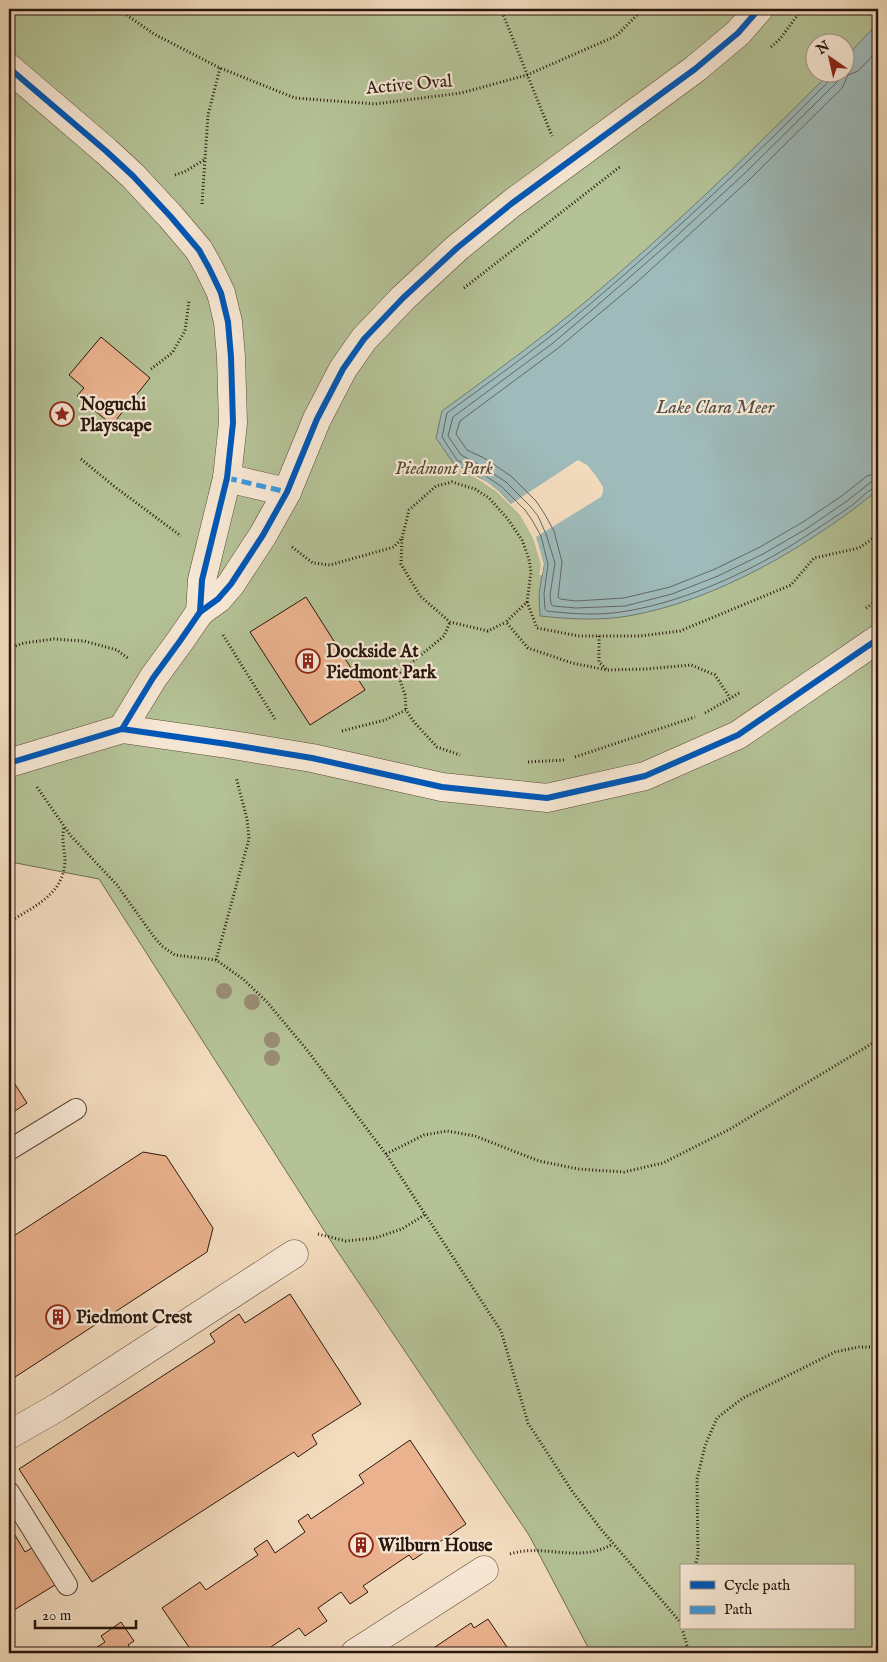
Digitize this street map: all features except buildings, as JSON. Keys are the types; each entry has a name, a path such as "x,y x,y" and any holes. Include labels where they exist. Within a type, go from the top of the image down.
{"street":[{"path":"122,729 153,678 200,612 218,599 231,584 263,534 287,492 317,419 343,369 364,339 403,298 457,248 511,204 695,69 738,33 759,9"},
{"path":"9,68 106,150 133,176 198,250 221,293 228,322 232,357 233,423 227,478 202,580 200,612"},
{"path":"227,478 287,492"},
{"path":"13,761 122,729 312,758 442,787 547,798 645,776 738,735 878,639"},
{"path":"9,1435 58,1407 294,1254"},
{"path":"355,1653 484,1570"}],"lane":[{"path":"9,1150 76,1109"},
{"path":"9,1492 67,1585"}],"path":[{"path":"501,9 555,143"},
{"path":"764,52 780,39 802,9"},
{"path":"151,369 172,353 185,330 198,250 208,114 220,68"},
{"path":"461,290 624,163"},
{"path":"81,459 115,487 162,521"},
{"path":"527,602 506,622 488,631 450,622 420,596 400,564 402,538 409,510 436,486 452,482 475,489 489,498 507,518 522,540 529,559 531,572 527,602 537,628 579,636 640,636 680,632 791,585 814,558 859,548 878,534"},
{"path":"288,543 314,563 330,565 394,547 402,538"},
{"path":"860,613 878,600"},
{"path":"450,622 444,636 398,674 405,695 406,710 414,722 437,747 462,756"},
{"path":"506,622 528,648 572,663 607,670 646,669 690,664 715,675 730,698"},
{"path":"228,628 223,635 276,720"},
{"path":"599,636 599,662 607,670"},
{"path":"9,648 24,643 54,639 84,641 117,650 153,678"},
{"path":"520,763 577,757 702,714 748,689"},
{"path":"339,732 385,720 406,710"},
{"path":"216,960 249,839 247,819 227,744"},
{"path":"13,761 64,827 117,884 162,946 175,955 216,960 243,979 267,1002 307,1050 386,1154 501,1331 528,1423 572,1491 613,1544 680,1620"},
{"path":"9,922 45,900 58,885 65,864 62,836 64,827"},
{"path":"386,1154 424,1135 447,1131 475,1136 539,1161 578,1169 624,1172 663,1163 730,1129 878,1040"},
{"path":"311,1230 319,1234 346,1240 374,1238 402,1229 426,1214"},
{"path":"696,1564 698,1555 697,1479 705,1446 717,1418 743,1398 835,1352 878,1347"},
{"path":"484,1570 502,1557 521,1551 594,1552 613,1544"},
{"path":"683,1630 689,1653"}],"green space":[{"name":"Piedmont Park","path":"9,9 878,9 878,1653 591,1653 529,1535 336,1249 99,879 16,863 9,867"}],"water":[{"name":"Lake Clara Meer","path":"878,23 878,490 851,511 792,551 728,584 694,598 661,609 617,618 584,619 540,616 539,594 544,564 528,522 499,491 474,474 454,464 436,438 442,411 567,317 616,276 740,162 821,82 854,82 854,48"}],"pier":[{"path":"578,460 587,465 596,476 603,487 603,492 601,497 536,537 544,564 542,575 539,575 541,565 533,538 520,515 497,492 473,476 454,467 454,464 487,482 511,504"}],"marked path":[{"path":"227,478 287,492"}],"cycle path":[{"path":"200,612 218,599 231,584 263,535 287,492 317,419 343,369 364,339 403,298 457,248 511,204 695,69 738,33 759,9"},
{"path":"9,68 106,151 133,176 171,217 199,250 209,268 221,293 228,322 233,423 227,478 202,580 200,612 153,678 122,729"},
{"path":"9,763 122,729 312,758 442,787 547,798 645,776 738,735 878,639"}],"place":[{"name":"Noguchi Playscape","path":"62,414"},
{"name":"Dockside At Piedmont Park","path":"308,661"},
{"name":"Piedmont Crest","path":"58,1317"},
{"name":"Wilburn House","path":"361,1545"}]}
